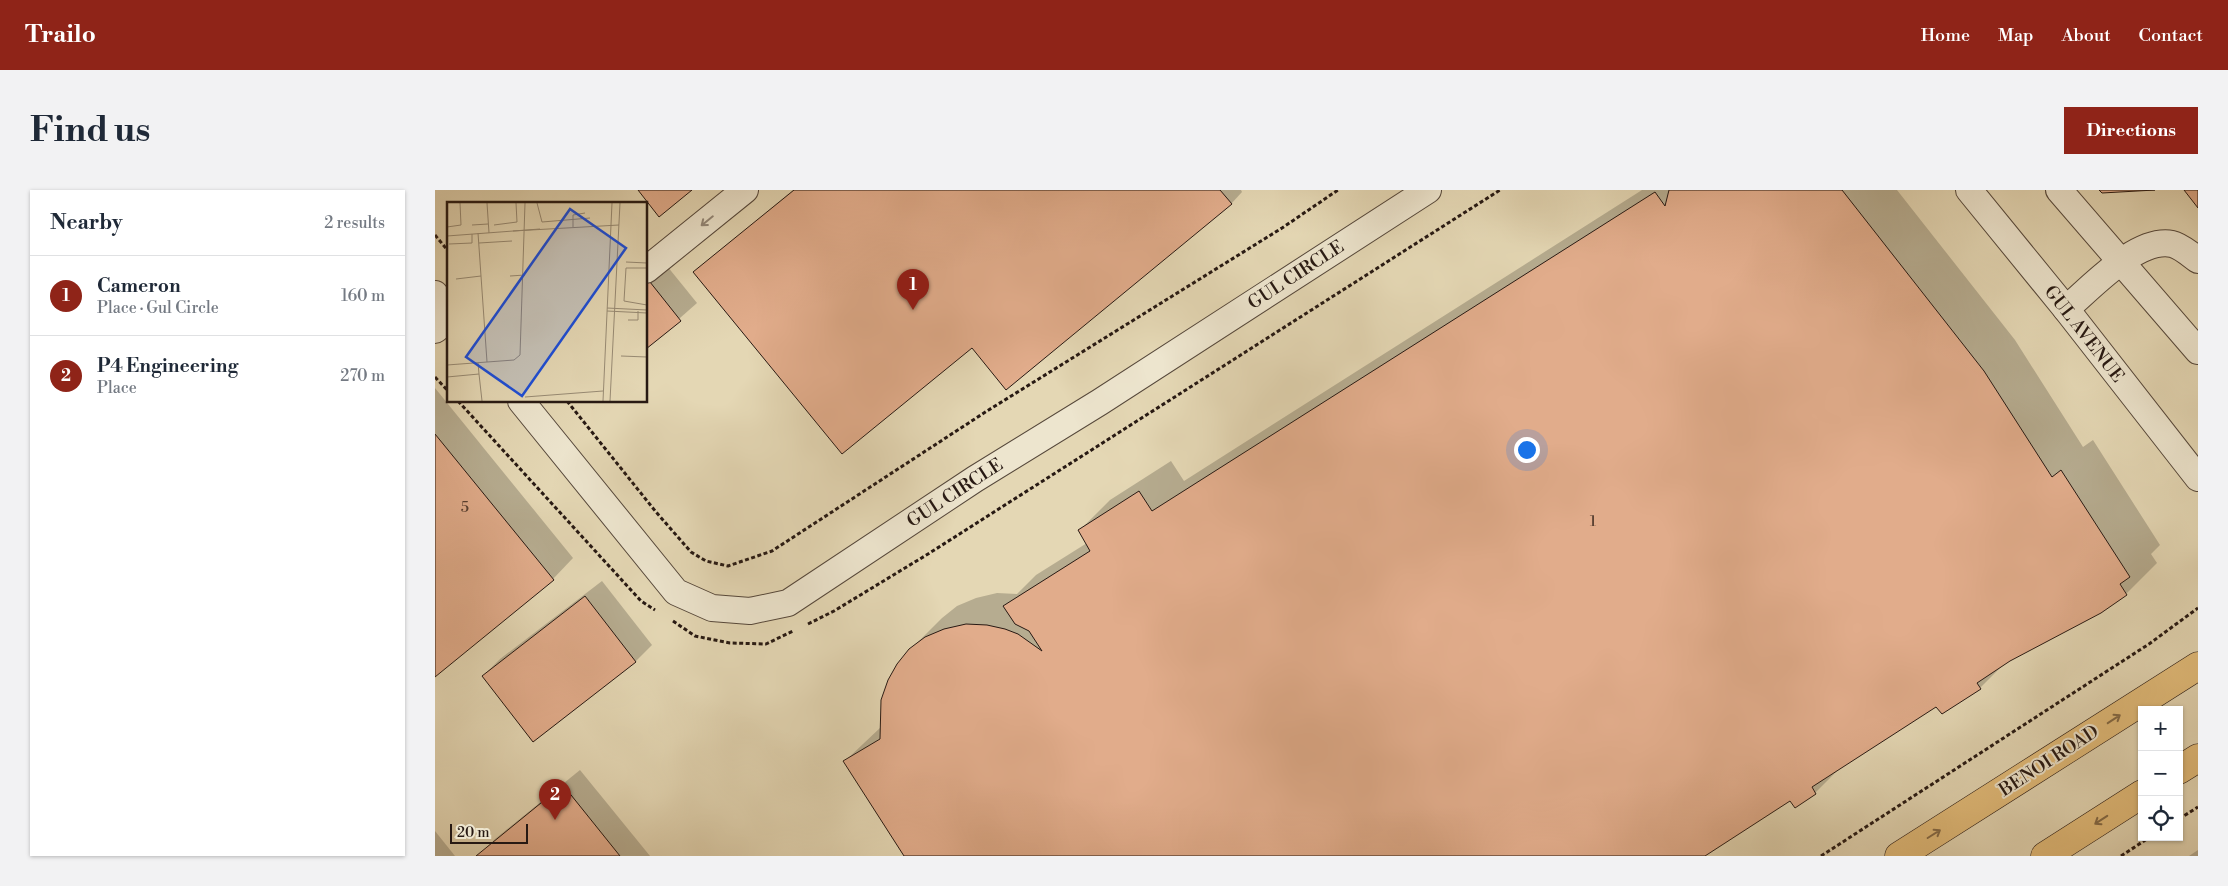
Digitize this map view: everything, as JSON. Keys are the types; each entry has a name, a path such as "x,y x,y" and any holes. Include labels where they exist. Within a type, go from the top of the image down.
{"main road":[{"name":"BENOI ROAD","path":"1899,856 2198,666"},
{"path":"2183,767 2198,758"},
{"path":"2045,856 2139,796"}],"street":[{"path":"647,269 745,190"},
{"name":"GUL AVENUE","path":"1969,190 2066,309 2198,478"},
{"path":"2059,190 2198,351"},
{"name":"GUL CIRCLE","path":"522,402 676,592 711,609 750,611 788,603 975,479 1100,402 1417,193"},
{"path":"2066,309 2121,262 2142,249 2166,243 2175,245 2198,260"},
{"path":"435,294 447,309"},
{"path":"435,330 447,321"}],"path":[{"path":"568,402 655,512 691,552 706,561 728,566 772,551 987,411 1282,228 1338,190"},
{"path":"435,235 447,250"},
{"path":"435,377 447,390"},
{"path":"1821,856 2149,644 2198,608"},
{"path":"2183,816 2198,807"},
{"path":"2121,856 2144,841"}],"building":[{"path":"638,190 692,190 659,217"},
{"path":"794,190 1220,190 1232,204 1006,390 972,348 842,454 693,272"},
{"path":"1669,190 1842,190 1984,371 2052,477 2061,470 2130,577 2120,584 2127,595 2101,613 2010,661 1977,683 1981,689 1942,714 1936,707 1812,787 1816,794 1795,808 1790,801 1705,856 904,856 843,761 880,739 881,700 888,680 897,664 909,649 925,637 944,629 966,624 987,625 1005,629 1018,634 1042,651 1029,631 1015,624 1003,606 1090,551 1078,530 1139,491 1152,511 1655,192 1665,206"},
{"path":"2099,190 2155,190 2102,193"},
{"path":"2184,190 2198,190 2198,208"},
{"path":"647,278 681,321 647,348"},
{"path":"435,434 554,580 435,677"},
{"path":"585,596 636,662 533,742 482,676"},
{"path":"563,785 620,856 476,856"}],"place":[{"name":"Cameron","path":"913,310"},
{"name":"P4 Engineering","path":"555,820"}]}
